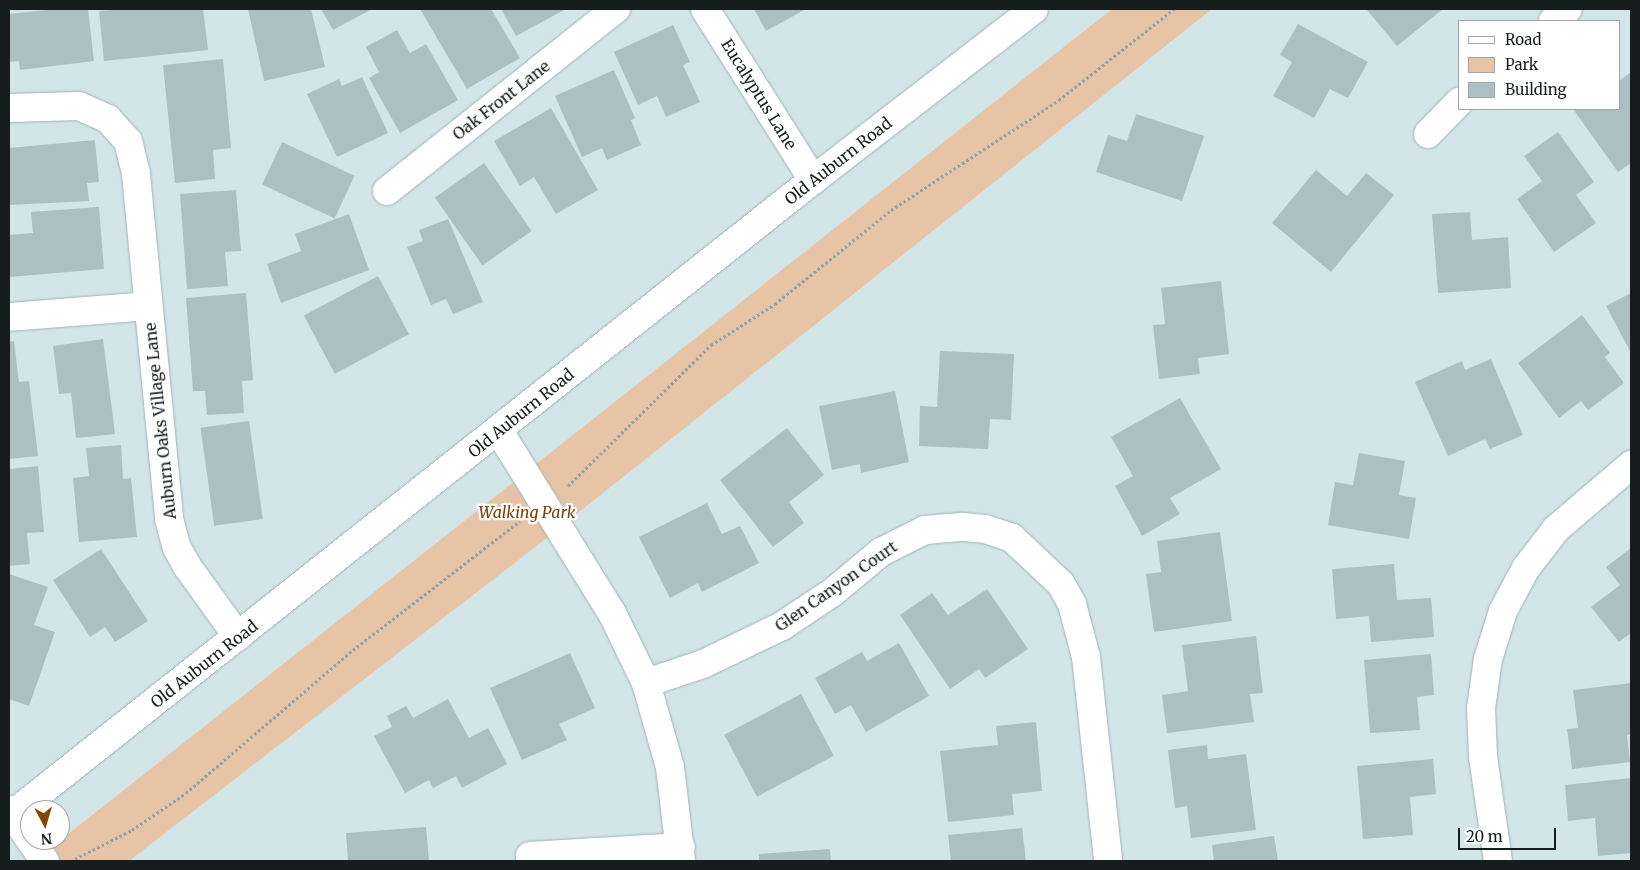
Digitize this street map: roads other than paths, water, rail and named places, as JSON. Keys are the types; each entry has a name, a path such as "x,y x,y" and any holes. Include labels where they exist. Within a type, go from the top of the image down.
{"street":[{"name":"Oak Front Lane","path":"387,191 616,9"},
{"name":"Eucalyptus Lane","path":"706,9 813,180"},
{"name":"Old Auburn Road","path":"10,814 499,431 813,180 1034,9"},
{"path":"1554,20 1568,9"},
{"path":"1428,134 1458,103"},
{"name":"Auburn Oaks Village Lane","path":"9,108 80,106 108,119 128,141 136,174 172,534 187,566 238,637"},
{"name":"Auburn Oaks Village Lane","path":"9,317 148,306"},
{"path":"499,431 612,613 646,683 670,767 681,854 530,856"},
{"path":"1498,861 1483,757 1481,708 1488,659 1503,612 1526,568 1556,529 1631,465"},
{"name":"Glen Canyon Court","path":"646,683 703,664 782,626 833,592 881,552 918,533 964,527 985,529 1012,538 1061,584 1072,604 1086,657 1108,861"},
{"path":"10,814 45,861"}],"park label":[{"name":"Walking Park","path":"527,512"}]}
